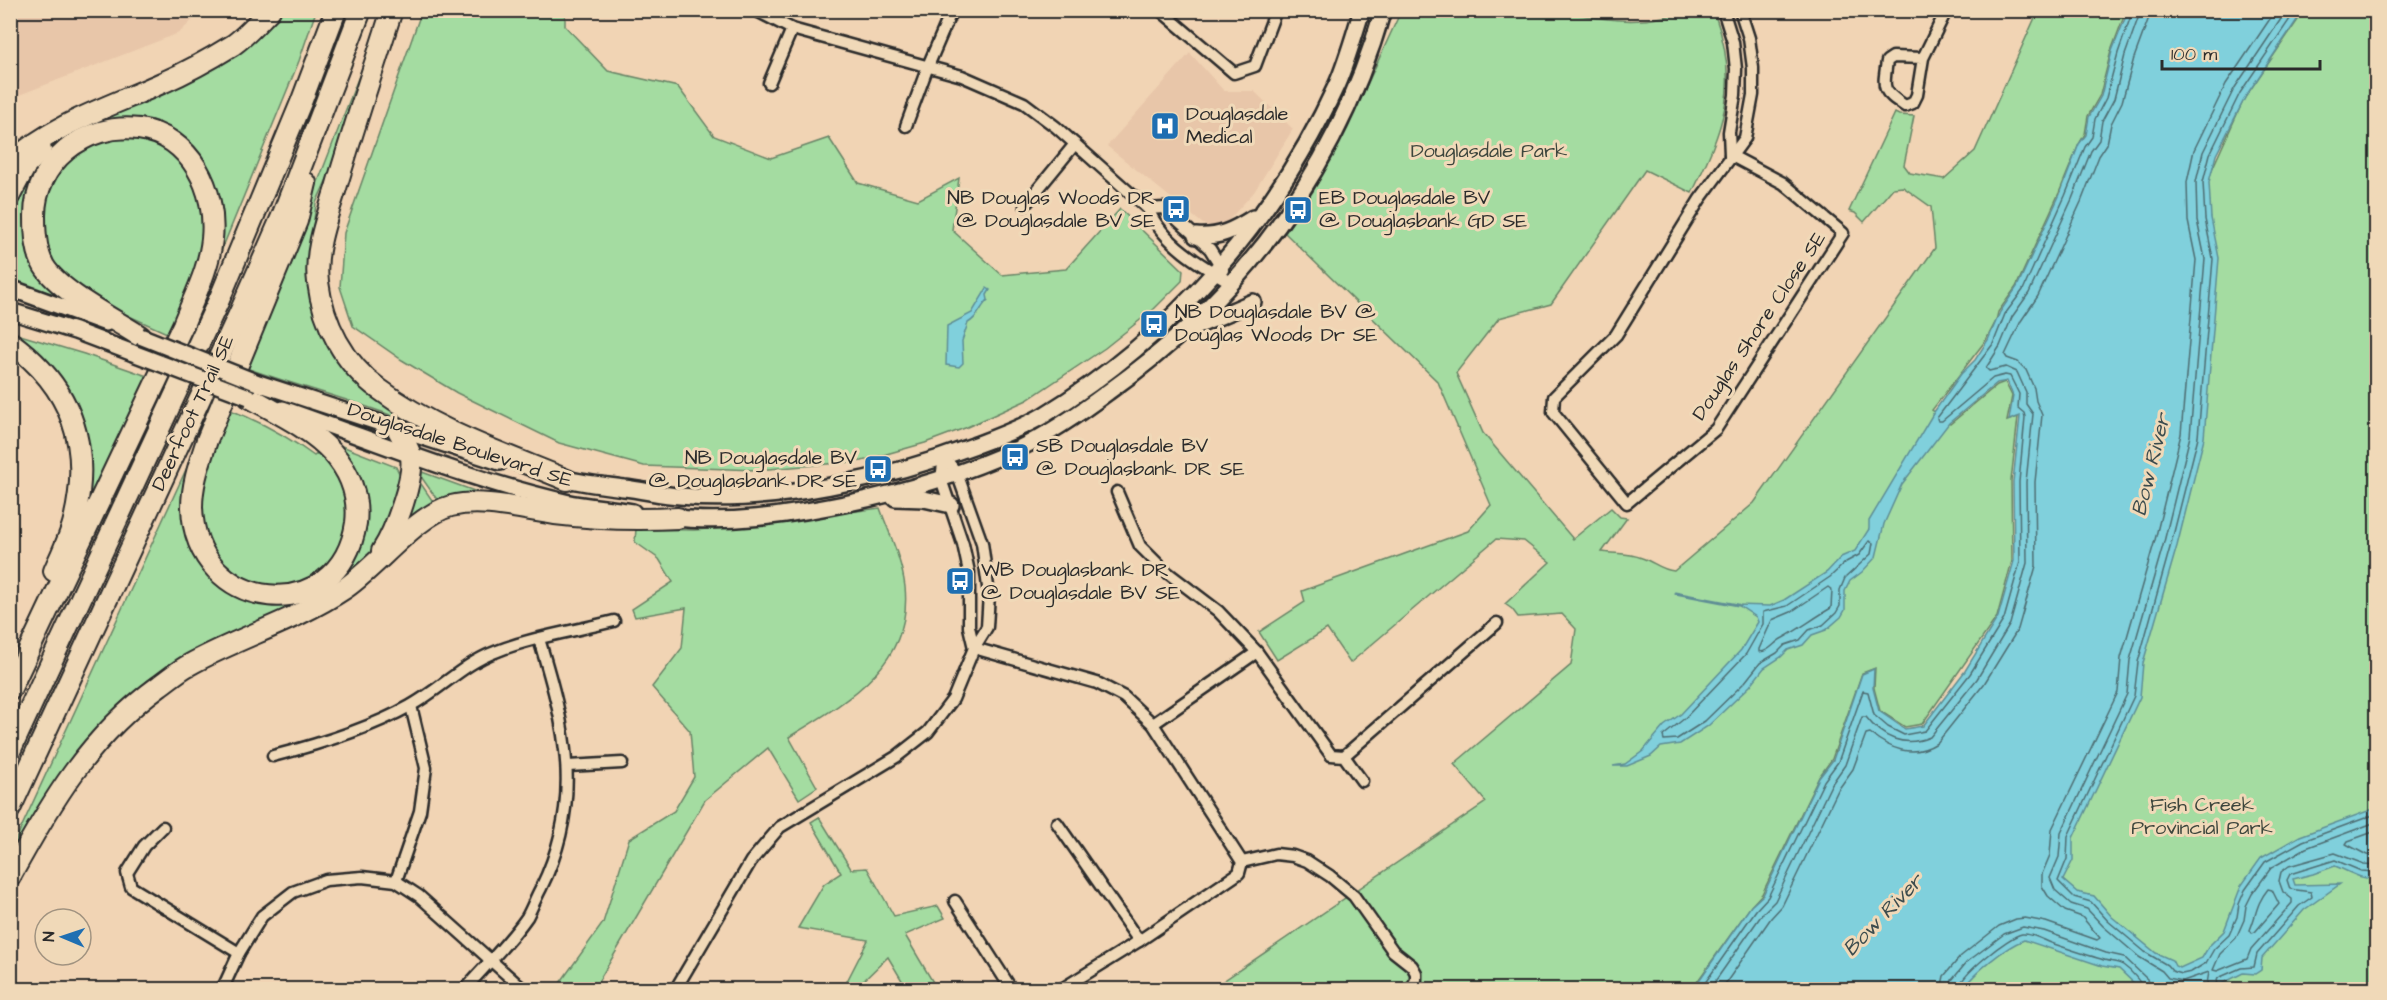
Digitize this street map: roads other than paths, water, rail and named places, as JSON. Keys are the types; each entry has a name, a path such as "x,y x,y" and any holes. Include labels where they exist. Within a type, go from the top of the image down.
{"highway":[{"path":"10,163 23,151 61,129 90,114 166,82 234,44 270,10"},
{"name":"Deerfoot Trail SE","path":"10,751 219,300 276,166 336,10"},
{"name":"Deerfoot Trail SE","path":"10,809 241,310 324,111 361,10"},
{"path":"392,10 321,238 318,280 325,316 338,343 354,366 377,388 440,428 567,480"},
{"path":"253,390 332,452 348,474 355,494 357,517 354,537 345,557 332,574 317,586 286,595 252,593 235,586 218,573 202,551 195,530 192,506 195,476 207,440 297,221 324,111"},
{"path":"10,195 25,167 61,129"},
{"path":"10,690 183,325 207,267 212,239 213,213 207,189 197,167 184,151 166,138 140,129 117,129 88,136 68,147 56,158 41,181 34,207 35,232 37,248 44,267 62,285 136,344"},
{"path":"10,342 31,357 60,391 69,409 80,458 79,488 74,521 10,678"},
{"path":"372,566 385,547 403,508 411,455 397,428"},
{"path":"10,877 70,775 102,734 134,704 187,665 331,598 353,583 426,519 446,508 480,503 596,518 633,520 678,518"}],"street":[{"path":"755,10 792,29 962,76 1024,103 1056,127 1148,209 1154,223 1197,264 1218,270"},
{"path":"906,126 952,10"},
{"path":"1160,10 1234,73 1255,66 1276,10"},
{"name":"Douglasdale Boulevard SE","path":"253,390 397,428 504,463 567,480 680,496 758,496 818,489 944,457 1002,435 1042,416 1104,375 1158,330 1218,270 1260,213 1308,141 1338,82 1362,10"},
{"name":"Douglasdale Boulevard SE","path":"136,344 411,455 519,490 567,502 678,518 703,519 769,515 880,497 941,479 1022,447 1073,417 1158,355 1184,331 1232,283 1279,228 1314,174 1340,124 1374,42 1383,10"},
{"path":"1374,42 1386,27 1394,10"},
{"path":"1723,10 1733,42 1736,69 1735,95 1729,132 1730,155"},
{"name":"Douglas Shore Close SE","path":"1730,155 1783,183 1843,233 1716,429 1627,503 1553,412 1554,397 1616,335 1700,199 1730,155 1744,138 1753,95 1753,68 1749,38 1740,10"},
{"path":"1923,58 1893,57 1887,61 1884,84 1888,94 1905,106 1913,103 1917,95 1923,58 1946,11"},
{"path":"769,83 792,29"},
{"path":"1025,205 1075,144"},
{"path":"1148,209 1164,208 1196,236 1210,249 1218,270 1232,283"},
{"path":"1196,236 1215,237 1232,231 1260,213"},
{"path":"10,288 136,344"},
{"path":"1184,331 1253,302"},
{"path":"10,311 75,331 136,344"},
{"path":"675,990 751,861 780,827 896,757 928,732 953,699 974,648 987,627 989,594 982,543 957,473 944,457"},
{"path":"944,457 941,479 963,544 969,572 969,627 974,648"},
{"path":"1117,492 1140,546 1164,570 1218,611 1257,652 1331,755 1344,756 1497,623"},
{"path":"880,497 924,499 951,505"},
{"path":"273,756 305,748 411,706 467,666 493,652 614,621"},
{"path":"464,990 527,916 552,865 564,826 568,766 558,700 539,639"},
{"path":"974,648 1097,683 1124,697 1153,724 1242,862 1239,873 1139,941 1060,990"},
{"path":"1153,724 1257,652"},
{"path":"396,881 420,812 426,768 411,706"},
{"path":"1344,756 1362,781"},
{"path":"568,766 622,764"},
{"path":"1057,823 1139,941"},
{"path":"163,827 144,846 127,873 131,887 239,953"},
{"path":"1242,862 1276,854 1293,856 1307,861 1330,876 1354,896 1394,951 1412,966 1416,973 1416,980 1411,990"},
{"path":"222,990 239,953 261,916 293,892 326,879 362,877 396,881 419,896 524,990"},
{"path":"955,901 1012,990"}],"water":[{"name":"Bow River","path":"2128,11 2303,11 2246,96 2216,155 2209,182 2211,218 2219,258 2204,438 2177,546 2143,663 2140,697 2073,838 2073,860 2063,880 2077,892 2094,896 2112,917 2156,953 2172,960 2175,966 2180,968 2202,958 2209,946 2224,931 2241,886 2261,858 2300,836 2376,808 2376,878 2361,877 2335,866 2293,879 2295,885 2340,884 2304,910 2262,958 2261,970 2255,974 2243,973 2221,984 2218,989 2140,989 2119,969 2102,966 2024,940 1990,961 1962,989 1693,989 1751,906 1763,895 1819,778 1833,760 1862,674 1874,669 1873,688 1879,711 1905,729 1923,726 1965,671 1998,617 2014,561 2013,482 2020,416 2009,420 2013,396 2007,381 1997,383 1949,423 1902,484 1884,524 1876,557 1850,581 1845,591 1845,610 1841,617 1826,630 1812,635 1803,645 1788,650 1764,668 1750,686 1708,726 1680,744 1661,747 1651,756 1627,766 1613,766 1625,764 1643,751 1664,726 1681,714 1741,650 1758,622 1756,617 1738,605 1770,606 1784,600 1827,572 1841,557 1855,551 1869,529 1869,521 1934,412 1961,374 1975,360 1988,340 2000,312 2017,287 2060,194 2079,144 2086,135 2089,117 2101,96 2112,51"},
{"path":"987,288 990,290 987,295 988,300 975,318 968,323 962,341 963,363 959,367 946,365 947,326 972,313"}],"waterway":[{"path":"1675,593 1738,605"}],"place":[{"name":"Douglasdale Medical","path":"1165,126"},
{"name":"NB Douglas Woods DR @ Douglasdale BV SE","path":"1176,209"},
{"name":"EB Douglasdale BV @ Douglasbank GD SE","path":"1298,210"},
{"name":"NB Douglasdale BV @ Douglas Woods Dr SE","path":"1154,324"},
{"name":"SB Douglasdale BV @ Douglasbank DR SE","path":"1015,457"},
{"name":"NB Douglasdale BV @ Douglasbank DR SE","path":"878,469"},
{"name":"WB Douglasbank DR @ Douglasdale BV SE","path":"960,581"}],"park label":[{"name":"Douglasdale Park","path":"1489,151"},
{"name":"Fish Creek Provincial Park","path":"2202,816"}]}
